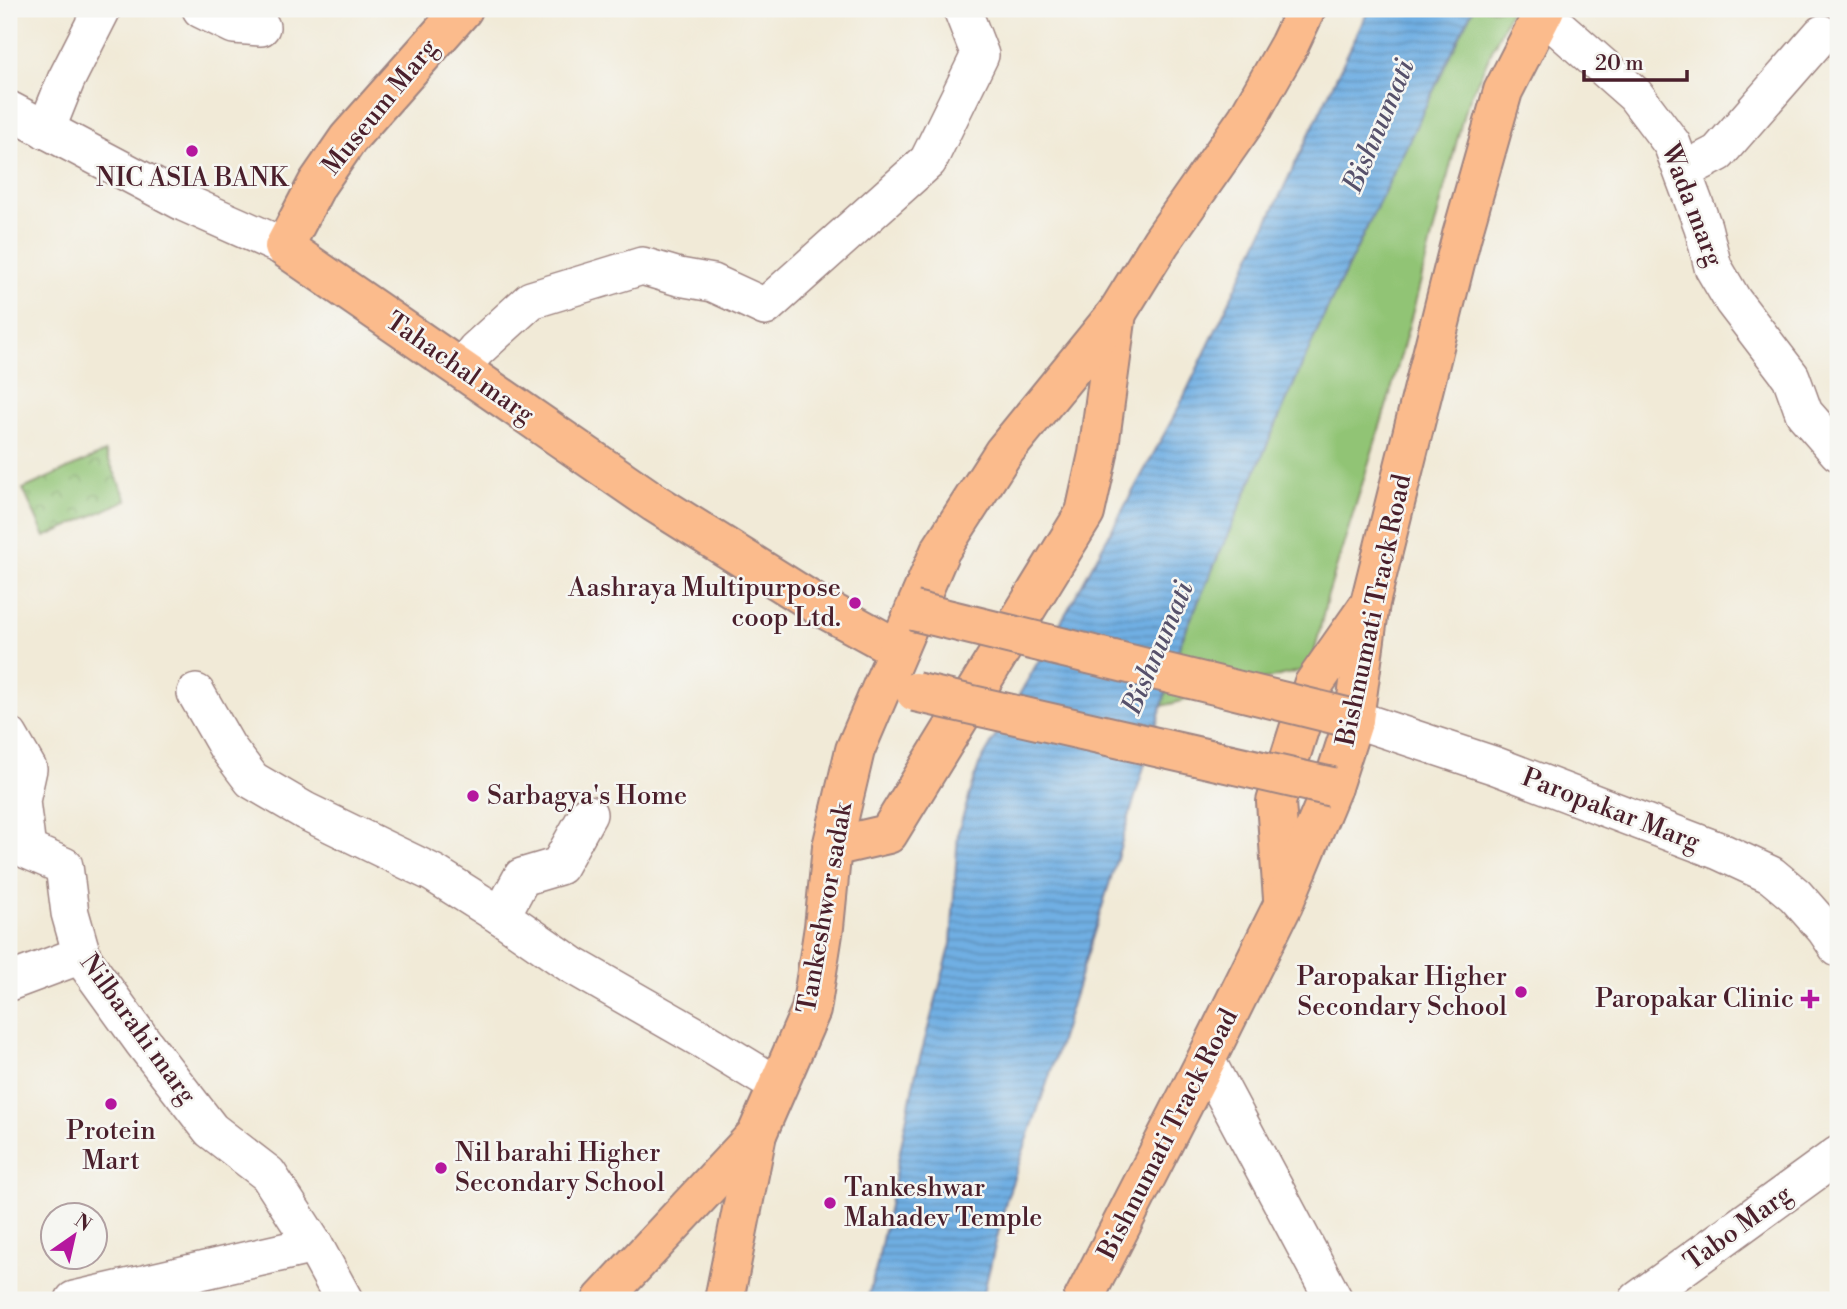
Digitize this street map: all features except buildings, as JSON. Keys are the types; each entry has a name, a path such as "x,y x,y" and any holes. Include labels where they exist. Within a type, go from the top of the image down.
{"main road":[{"name":"Museum Marg","path":"284,247 317,184 348,139 463,9"},
{"path":"899,673 914,611 940,551 1003,453 1117,313 1161,242 1247,118 1289,45 1306,9"},
{"name":"Bishnumati Track Road","path":"1083,1300 1283,905 1332,787 1354,719 1370,603 1462,235 1503,91 1544,11"},
{"name":"Tahachal marg","path":"284,247 655,503 816,604 899,673 1332,787"},
{"path":"832,847 888,834 1085,513 1098,454 1117,313"},
{"path":"1283,905 1276,802 1313,685 1370,603"},
{"path":"914,611 1354,719"},
{"name":"Tankeshwor sadak","path":"757,1135 811,1010 824,927 832,847 855,750 899,673"},
{"path":"602,1300 757,1135"},
{"path":"724,1300 757,1135"}],"street":[{"path":"46,130 66,80 102,9"},
{"path":"201,9 234,24 261,27"},
{"path":"461,369 476,350 531,300 642,266 713,283 765,307 928,161 980,55 962,9"},
{"name":"Wada marg","path":"1544,11 1635,95 1672,144 1703,227 1713,267 1733,301 1791,377 1804,413 1838,452"},
{"path":"1683,171 1717,153 1822,34"},
{"name":"Tahachal marg","path":"9,110 185,203 284,247"},
{"path":"196,693 227,747 252,780 305,811 433,873 572,965 778,1086"},
{"name":"Paropakar Marg","path":"1354,719 1496,766 1719,851 1771,875 1795,895 1838,948"},
{"name":"Nilbarahi marg","path":"9,736 28,769 21,801 27,850 64,866 70,913 83,959 211,1130 268,1174 314,1245 344,1300"},
{"path":"501,916 522,877 559,866 588,814"},
{"path":"9,982 81,955"},
{"path":"1206,1060 1334,1300"},
{"name":"Tabo Marg","path":"1638,1300 1838,1155"},
{"path":"74,1300 314,1245"}],"green space":[{"path":"1473,9 1511,9 1465,109 1391,391 1327,598 1311,668 1162,706 1181,641 1322,320"},
{"path":"105,452 127,500 45,537 23,489"}],"water":[{"name":"Bishnumati","path":"1369,9 1473,9 1322,320 1181,641 1049,1077 1006,1201 982,1300 867,1300 877,1265 915,1076 951,944 958,832 979,765 1178,409"}],"place":[{"name":"NIC ASIA BANK","path":"192,151"},
{"name":"Aashraya Multipurpose coop Ltd.","path":"855,603"},
{"name":"Sarbagya's Home","path":"473,796"},
{"name":"Paropakar Higher Secondary School","path":"1521,992"},
{"name":"Paropakar Clinic","path":"1810,999"},
{"name":"Protein Mart","path":"111,1104"},
{"name":"Nil barahi Higher Secondary School","path":"441,1168"},
{"name":"Tankeshwar Mahadev Temple","path":"830,1203"}]}
